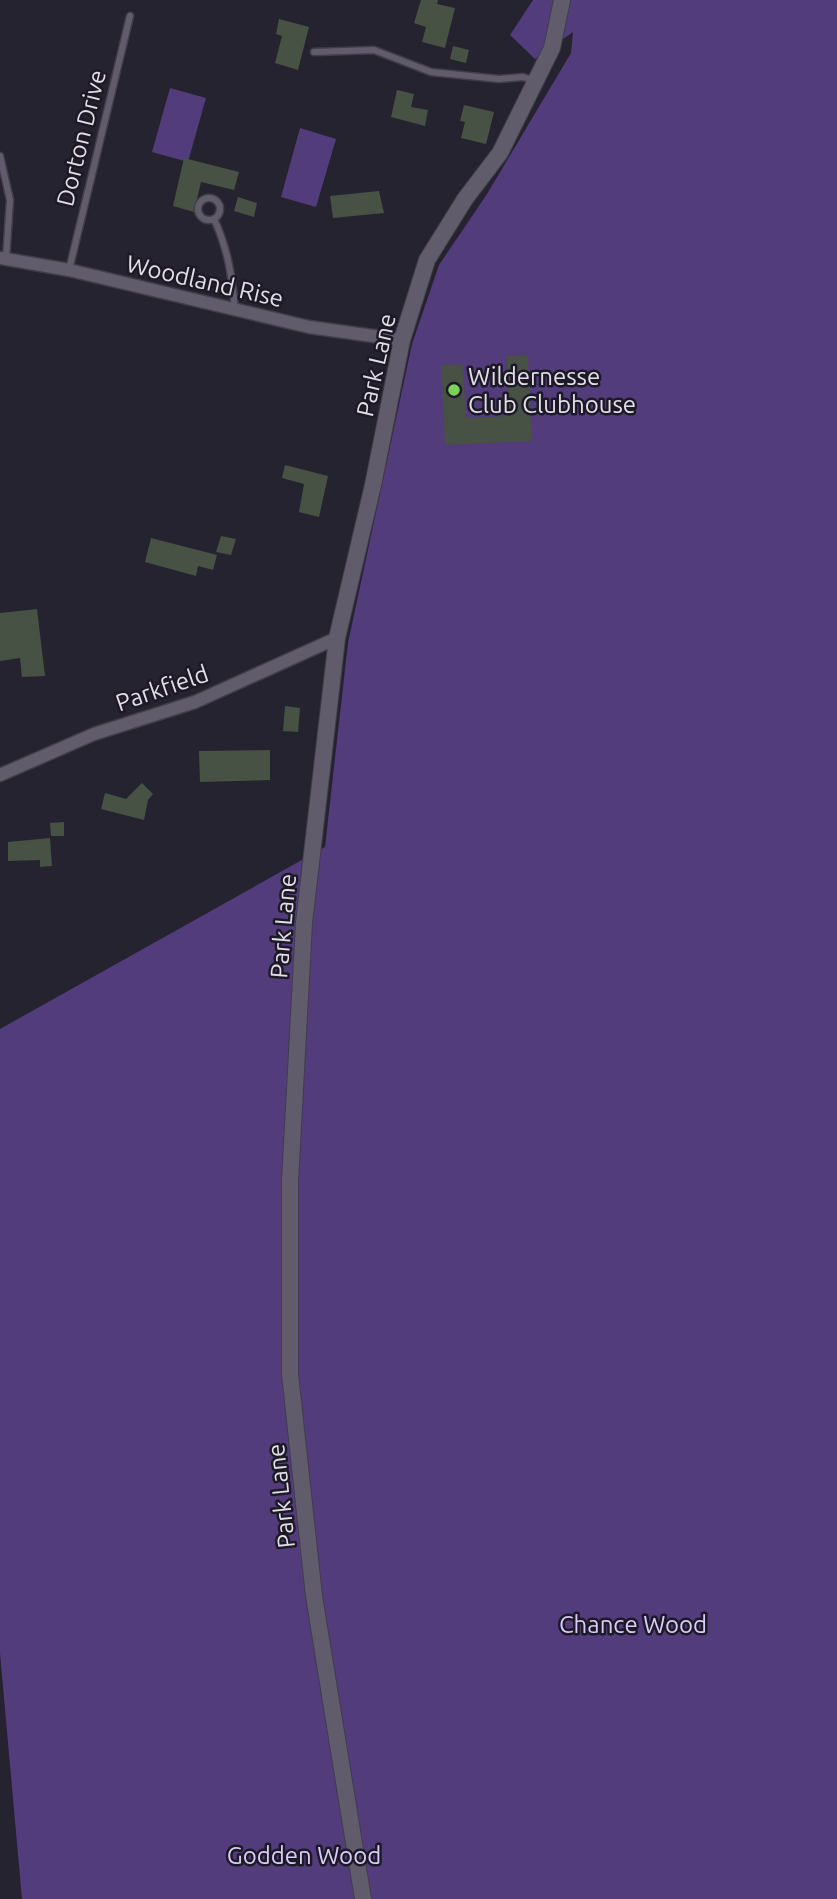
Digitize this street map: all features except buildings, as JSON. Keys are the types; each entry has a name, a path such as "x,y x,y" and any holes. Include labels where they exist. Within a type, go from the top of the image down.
{"street":[{"name":"Park Lane","path":"363,1899 314,1596 290,1374 290,1181 303,923 337,638 373,485 402,340 427,260 465,198 500,153 551,48 562,0"},
{"name":"Woodland Rise","path":"3,258 69,270 309,327 402,340"},
{"name":"Parkfield","path":"0,775 94,734 195,702 337,638"}],"lane":[{"name":"Dorton Drive","path":"69,270 130,16"},
{"path":"314,52 374,50 431,72 499,79 523,77 535,81"},
{"path":"0,156 10,200 3,258"},
{"path":"214,219 232,270 235,309"}],"green space":[{"path":"533,0 837,0 837,1899 22,1899 0,1653 0,1029 325,847 348,643 412,344 439,265 487,194 571,53 573,32 535,59 510,35"},
{"path":"170,88 206,98 188,162 152,152"},
{"path":"300,128 336,139 316,207 281,197"}],"place":[{"name":"Wildernesse Club Clubhouse","path":"454,390"}],"park label":[{"name":"Chance Wood","path":"633,1624"},
{"name":"Godden Wood","path":"304,1855"}]}
